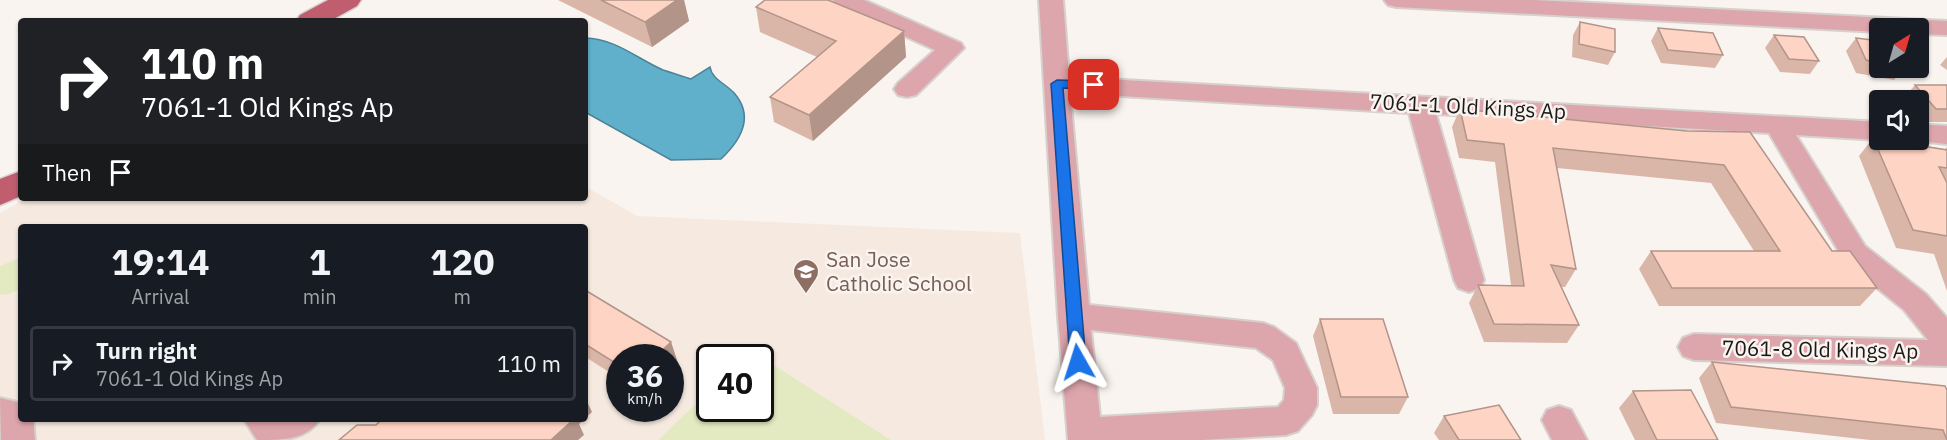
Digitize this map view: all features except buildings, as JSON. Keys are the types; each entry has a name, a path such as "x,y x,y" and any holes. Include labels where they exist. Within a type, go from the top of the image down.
{"main road":[{"path":"315,18 348,0"},
{"path":"0,193 18,184"}],"street":[{"path":"845,0 952,48 907,89"},
{"path":"1051,0 1073,316 1085,436 1286,421 1300,405 1301,388 1285,352 1263,336 1073,316"},
{"path":"1396,0 1947,28"},
{"name":"7061-1 Old Kings Ap","path":"1057,84 1869,130"},
{"path":"1420,104 1469,280"},
{"path":"1777,125 1855,254 1915,302 1947,340"},
{"path":"1929,134 1947,135"},
{"name":"7061-8 Old Kings Ap","path":"1694,347 1947,353"},
{"path":"0,412 16,415 20,437 18,440"},
{"path":"262,422 278,440 300,422"}],"shaded area":[{"name":"San Jose Catholic School","path":"588,188 637,216 1020,233 1045,440 0,440 0,213 22,201 588,201"}],"green space":[{"path":"18,258 18,290 6,295 0,294 0,266"},
{"path":"774,365 891,440 658,440 677,422 684,422 684,415 696,403 696,422 774,422"}],"water":[{"path":"588,38 616,45 663,70 691,79 710,67 717,79 735,94 744,112 743,129 734,145 721,159 671,160 588,114"}],"place":[{"name":"San Jose Catholic School","path":"806,295"}],"route":[{"path":"1078,362 1057,84 1094,85"}]}
